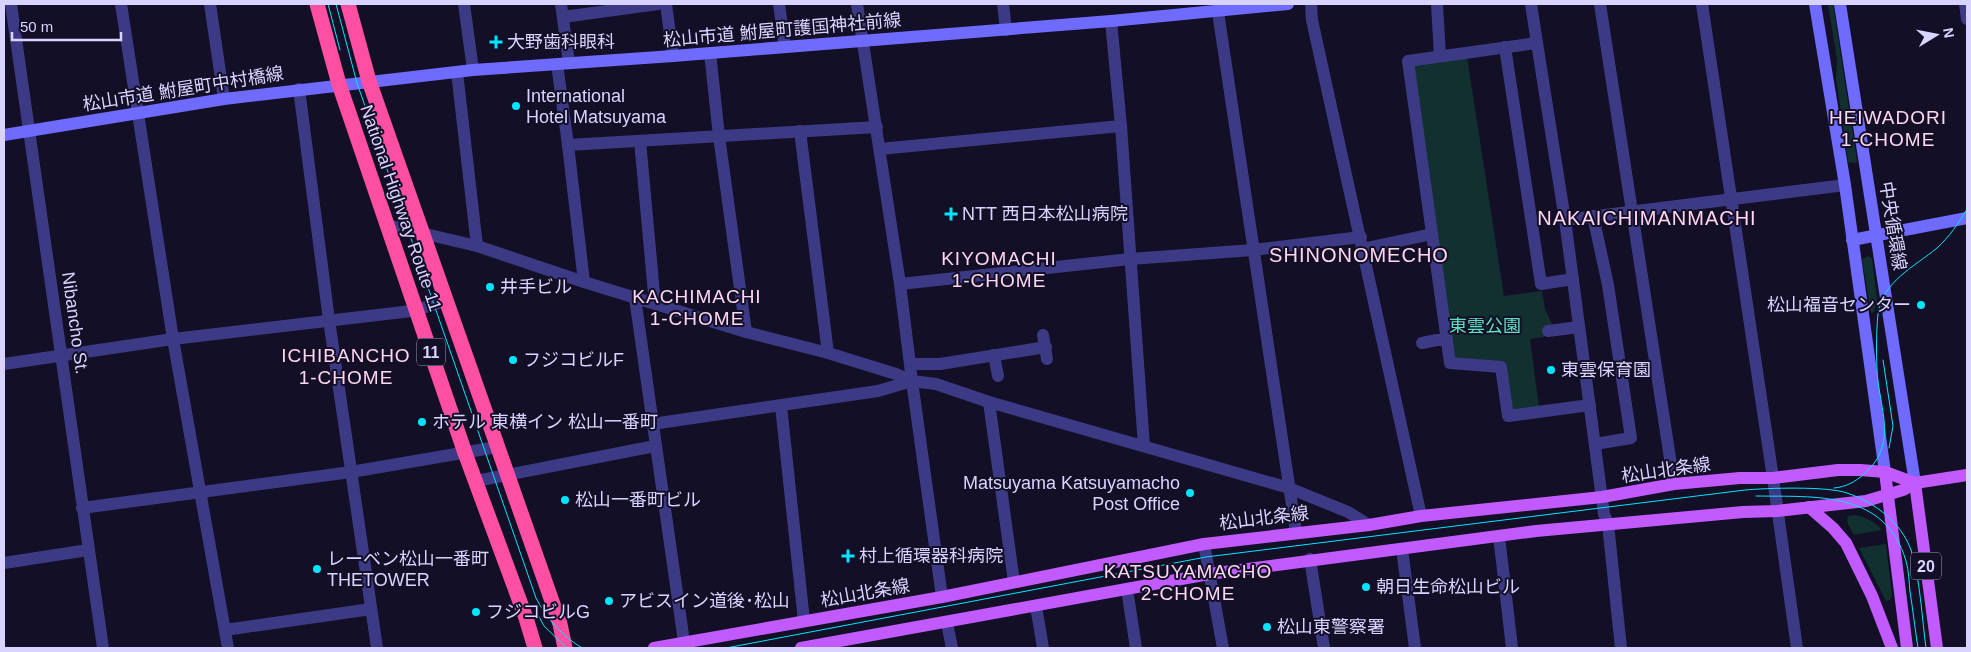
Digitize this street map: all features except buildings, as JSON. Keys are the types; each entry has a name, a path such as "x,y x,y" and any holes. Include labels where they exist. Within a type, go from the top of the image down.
{"highway":[{"name":"National Highway Route 11","path":"317,4 339,84 465,453 526,618 535,648"},
{"name":"National Highway Route 11","path":"348,4 369,82 496,447 560,624 565,648"}],"main road":[{"name":"松山北条線","path":"654,648 942,597 1204,544 1421,516 1602,497 1674,484 1740,478 1773,478 1838,470 1860,470 1885,472 1916,483"},
{"name":"20","path":"1885,472 1907,648"},
{"name":"松山北条線","path":"802,648 1208,574 1310,559 1499,536 1608,524 1743,512 1777,511 1866,501 1903,490 1916,483 1967,475"},
{"name":"20","path":"1916,483 1936,648"},
{"path":"1809,507 1833,528 1846,544 1872,596 1892,648"}],"street":[{"path":"122,4 174,339 228,648"},
{"path":"210,4 224,99"},
{"path":"464,4 473,70"},
{"path":"584,282 568,145 562,10 658,4"},
{"path":"666,4 673,56"},
{"path":"779,4 785,46"},
{"path":"857,4 900,284 942,597"},
{"path":"1003,4 1006,30"},
{"name":"松山市道 鮒屋町護国神社前線","path":"369,82 473,70 1006,30 1218,12 1288,4"},
{"path":"1311,4 1312,20 1421,516"},
{"path":"1437,4 1440,56"},
{"path":"1532,4 1565,220 1602,497 1608,524 1621,648"},
{"path":"1600,4 1674,484"},
{"path":"1702,4 1797,648"},
{"path":"1815,4 1845,185 1885,472"},
{"name":"中央循環線","path":"1840,4 1916,483"},
{"path":"1965,4 1967,19"},
{"name":"Nibancho St.","path":"9,12 30,130 103,648"},
{"path":"1218,12 1296,532"},
{"path":"1111,21 1121,126 1144,446"},
{"path":"1537,43 1408,61 1450,363 1501,367 1508,416 1590,406"},
{"path":"1505,47 1541,284 1573,279"},
{"path":"710,53 719,136 746,332"},
{"path":"457,72 477,246"},
{"name":"松山市道 鮒屋町中村橋線","path":"4,135 224,99 339,84 369,82"},
{"path":"299,89 329,320 377,648"},
{"path":"880,149 1121,126"},
{"path":"568,145 877,127"},
{"path":"800,131 828,353"},
{"path":"640,141 655,304"},
{"path":"1565,220 1868,181"},
{"path":"1593,216 1608,286 1631,438 1595,444"},
{"path":"1852,240 1967,218"},
{"path":"387,225 477,246 584,282 746,332 828,353 896,374 912,381 936,384 989,402 1289,488 1348,512 1369,524"},
{"path":"900,284 1130,259 1361,243 1432,234"},
{"path":"635,298 684,642"},
{"path":"4,364 62,357 174,339 416,310 445,301"},
{"path":"1548,331 1579,327"},
{"path":"1422,343 1447,340"},
{"path":"910,364 940,364 1045,347"},
{"path":"994,356 998,376"},
{"path":"652,424 878,391 912,381"},
{"path":"989,402 1014,582"},
{"path":"781,406 804,621"},
{"path":"476,481 655,446"},
{"path":"82,508 351,472 496,447"},
{"path":"1499,536 1512,648"},
{"path":"1204,544 1223,648"},
{"path":"1402,548 1415,648"},
{"path":"4,563 88,550"},
{"path":"1310,559 1324,648"},
{"path":"1127,589 1136,648"},
{"path":"1036,606 1043,648"},
{"path":"225,630 371,609"},
{"path":"947,623 952,648"}],"green space":[{"path":"1828,4 1833,4 1856,163 1848,162 1836,78 1837,60"},
{"name":"東雲公園","path":"1467,57 1504,296 1542,291 1545,309 1553,326 1544,327 1544,337 1530,339 1539,407 1513,410 1506,362 1454,359 1414,65"},
{"path":"1868,256 1872,258 1877,299 1874,312 1871,313 1862,259"},
{"path":"1854,515 1870,520 1882,530 1854,535 1847,518"},
{"path":"1886,544 1892,596 1890,600 1886,601 1859,548"}],"tram line":[{"path":"328,4 340,50"},
{"path":"336,4 357,83 536,598 555,626 582,648"},
{"path":"1834,488 1850,484 1864,474 1874,464 1883,442 1885,431 1878,382 1877,357 1877,321 1881,302 1886,292 1901,276 1946,239 1967,209"},
{"path":"1883,360 1893,426 1889,448"},
{"path":"726,648 1206,557 1745,490 1797,488 1826,489 1857,497 1885,514 1901,531 1911,550 1914,561 1919,585 1926,648"},
{"path":"1756,496 1824,498 1846,502 1865,509 1882,521 1896,538 1906,561 1918,648"},
{"path":"536,611 544,626 567,648"}],"place":[{"name":"大野歯科眼科","path":"496,42"},
{"name":"International Hotel Matsuyama","path":"516,106"},
{"name":"NTT 西日本松山病院","path":"951,214"},
{"name":"井手ビル","path":"490,287"},
{"name":"松山福音センター","path":"1921,305"},
{"name":"フジコビルF","path":"513,360"},
{"name":"東雲保育園","path":"1551,370"},
{"name":"ホテル 東横イン 松山一番町","path":"422,422"},
{"name":"Matsuyama Katsuyamacho Post Office","path":"1190,493"},
{"name":"松山一番町ビル","path":"565,500"},
{"name":"村上循環器科病院","path":"848,556"},
{"name":"レーベン松山一番町 THETOWER","path":"317,569"},
{"name":"朝日生命松山ビル","path":"1366,587"},
{"name":"アビスイン道後･松山","path":"609,601"},
{"name":"フジコビルG","path":"476,612"},
{"name":"松山東警察署","path":"1267,627"}],"district":[{"name":"HEIWADORI 1-CHOME","path":"1888,128"},
{"name":"NAKAICHIMANMACHI","path":"1647,218"},
{"name":"SHINONOMECHO","path":"1359,255"},
{"name":"KIYOMACHI 1-CHOME","path":"999,269"},
{"name":"KACHIMACHI 1-CHOME","path":"697,307"},
{"name":"ICHIBANCHO 1-CHOME","path":"346,366"},
{"name":"KATSUYAMACHO 2-CHOME","path":"1188,582"}]}
